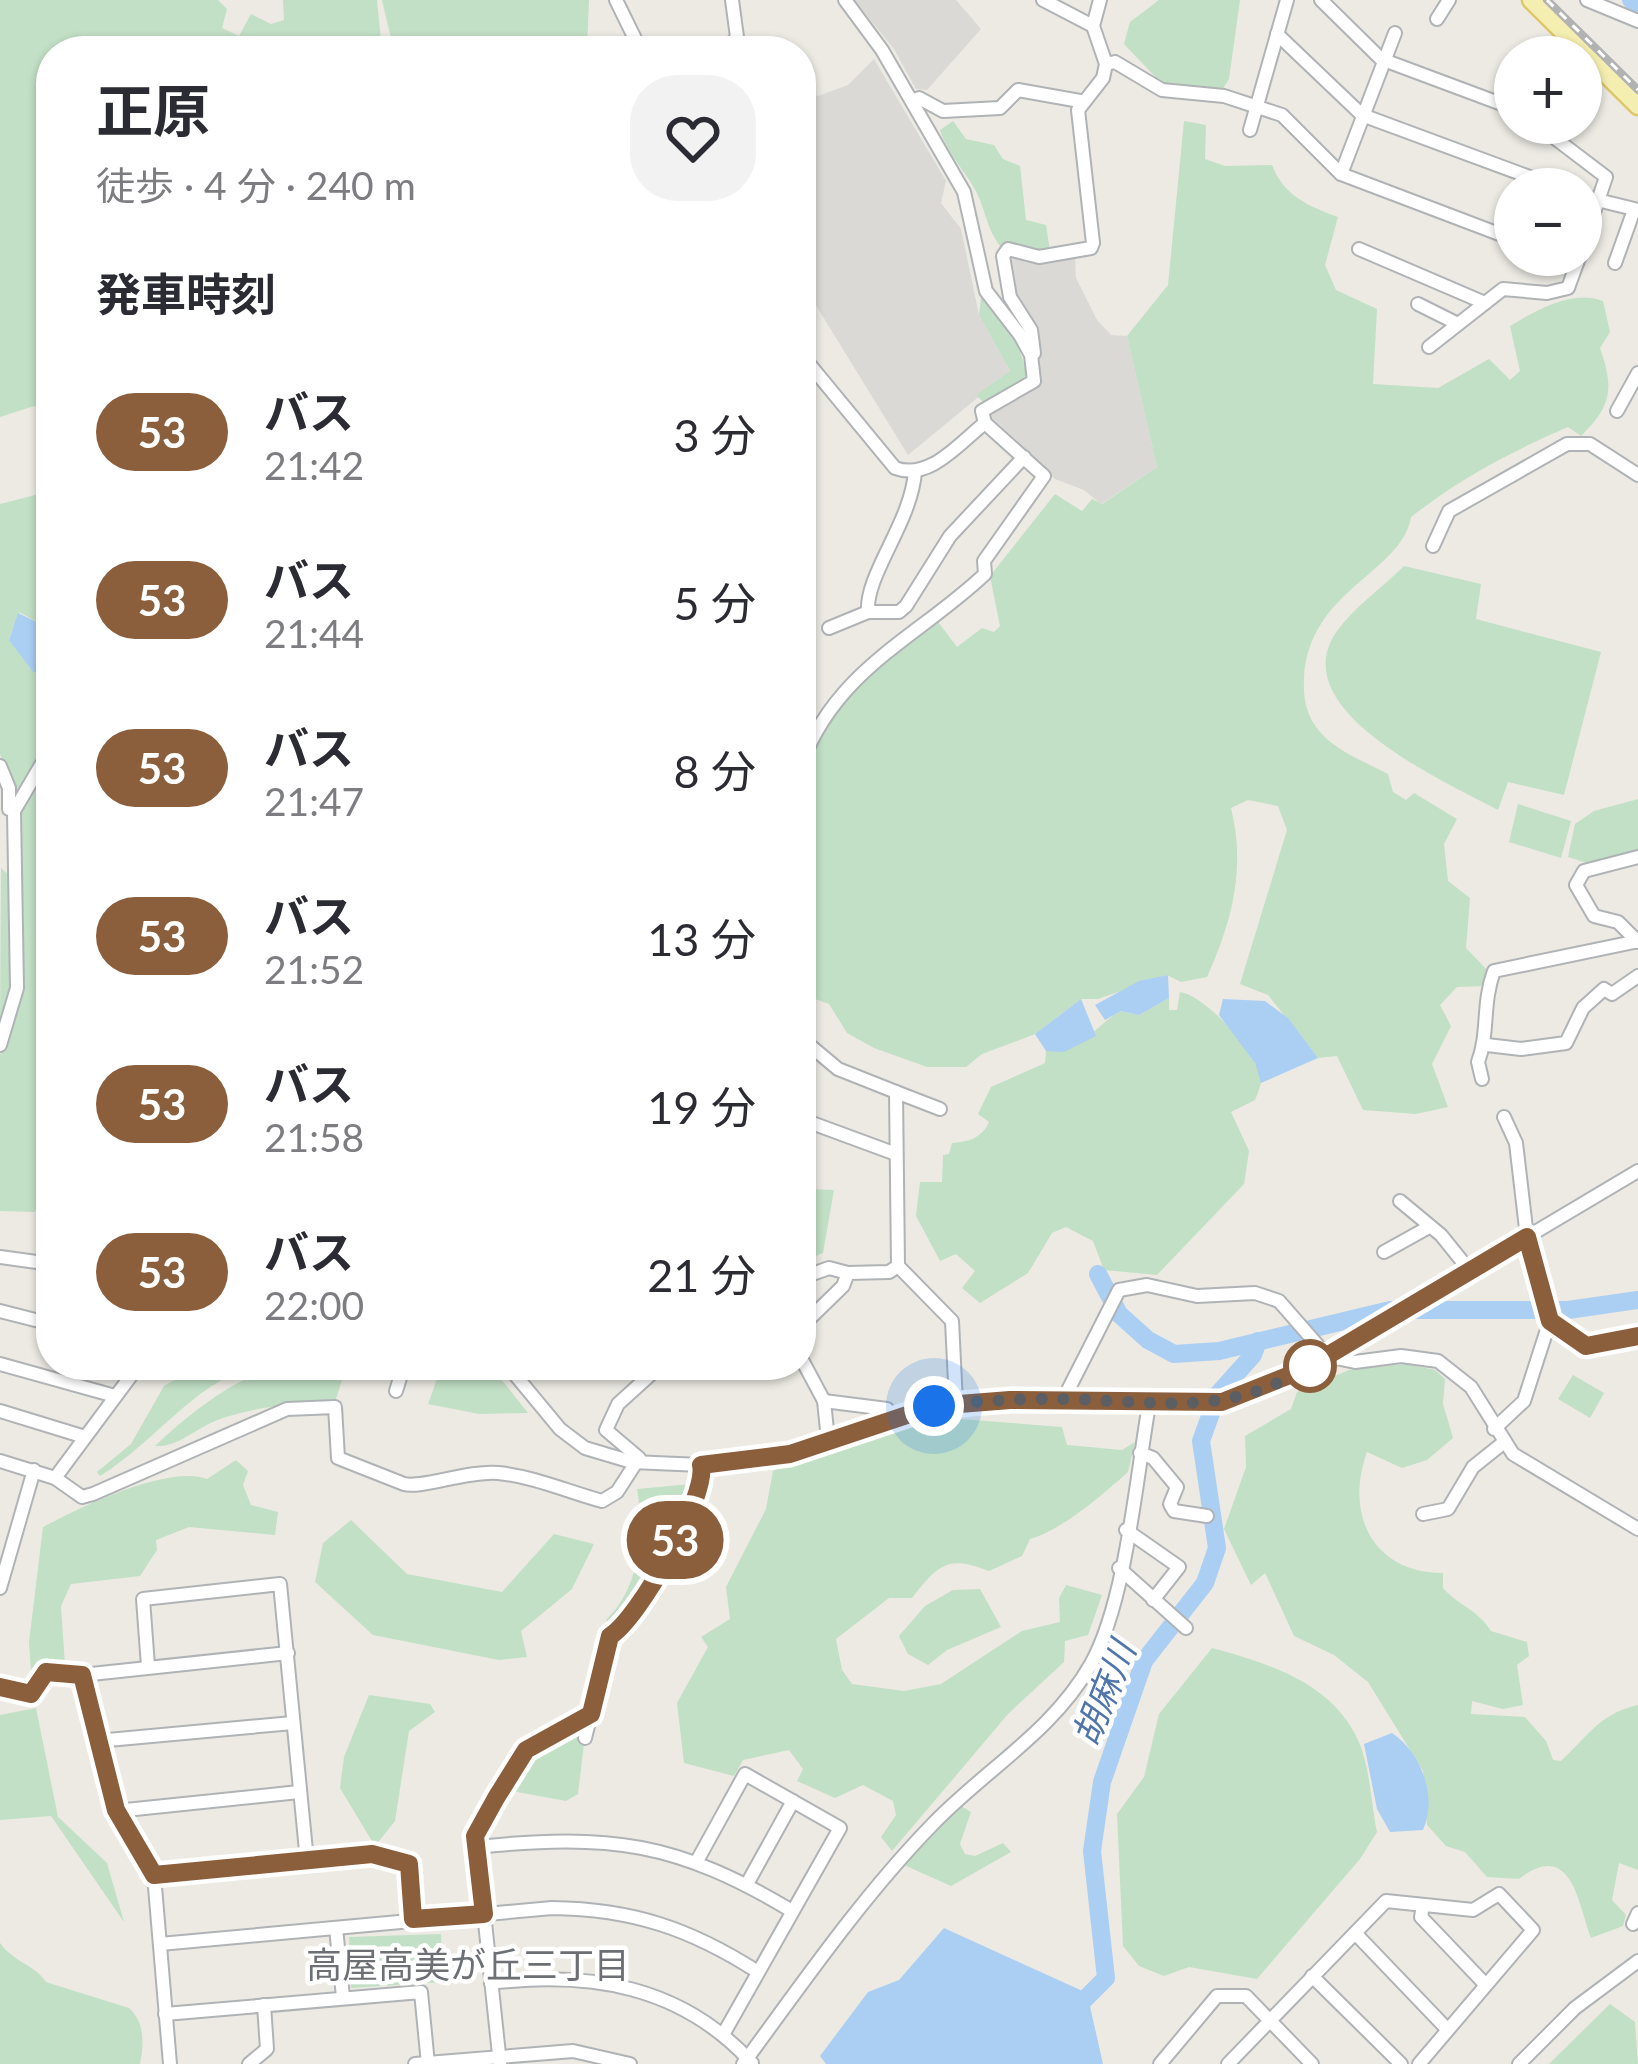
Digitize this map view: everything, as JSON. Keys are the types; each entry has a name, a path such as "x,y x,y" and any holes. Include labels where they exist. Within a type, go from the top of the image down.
{"main road":[{"path":"1531,0 1638,106"}],"street":[{"path":"616,0 634,36"},
{"path":"733,0 737,36"},
{"path":"845,0 912,101 964,192 986,291 1031,355"},
{"path":"1043,0 1093,26"},
{"path":"816,732 847,685 985,574 984,561 1044,476 985,423 982,411 1034,380 1031,330 1010,297 1003,256 1008,249 1039,257 1091,248 1080,101 1103,78 1106,64 1093,26 1100,0"},
{"path":"1250,130 1287,0"},
{"path":"1321,0 1382,59 1494,101"},
{"path":"1437,19 1449,0"},
{"path":"1586,0 1638,21"},
{"path":"1341,174 1395,33"},
{"path":"1277,34 1362,115 1505,168"},
{"path":"1106,64 1115,62 1162,90 1225,96 1282,115 1341,174 1494,232"},
{"path":"912,101 919,98 943,111 1000,108 1018,91 1080,101"},
{"path":"1563,144 1594,168"},
{"path":"1602,203 1636,210 1615,262"},
{"path":"1359,249 1485,303"},
{"path":"1429,346 1503,289 1547,293 1568,288 1572,276"},
{"path":"1418,304 1458,324"},
{"path":"816,372 895,468 915,472"},
{"path":"1617,411 1638,373"},
{"path":"868,612 866,588 898,537 915,472 985,423"},
{"path":"1432,546 1449,511 1567,444 1590,444 1638,475"},
{"path":"829,628 868,612 899,612 907,606 950,536 1024,457"},
{"path":"0,766 14,811"},
{"path":"0,1045 16,988 6,865 14,811 36,774"},
{"path":"1638,857 1584,871 1576,885 1594,916 1618,922 1638,942"},
{"path":"1482,1079 1478,1062 1487,1045 1483,1002 1494,971 1638,942"},
{"path":"1487,1045 1521,1049 1566,1043 1594,995 1604,989 1612,994 1638,976"},
{"path":"816,1051 838,1069 940,1109"},
{"path":"896,1092 898,1266 952,1321 956,1403"},
{"path":"1494,1429 1524,1401 1550,1321 1527,1237 1516,1143 1504,1117"},
{"path":"816,1125 896,1154"},
{"path":"520,1380 572,1440 599,1455 701,1465 752,1462 889,1417 956,1403 1222,1402 1271,1386 1327,1356 1638,1172"},
{"path":"1400,1201 1470,1271"},
{"path":"1384,1252 1429,1227"},
{"path":"0,1257 36,1262"},
{"path":"816,1273 830,1268 848,1273 889,1272 898,1266"},
{"path":"816,1312 843,1286 848,1273"},
{"path":"1063,1400 1113,1297 1133,1285 1162,1286 1198,1296 1266,1295 1291,1312 1327,1356 1355,1362 1401,1356 1438,1361 1471,1387 1503,1443 1532,1468 1638,1529"},
{"path":"0,1311 36,1320"},
{"path":"1550,1321 1586,1346 1638,1336"},
{"path":"0,1364 36,1374"},
{"path":"58,1380 115,1396"},
{"path":"55,1478 127,1380"},
{"path":"396,1391 399,1380"},
{"path":"636,1459 606,1430 618,1404 644,1380"},
{"path":"812,1380 824,1402 828,1440"},
{"path":"824,1402 887,1409 889,1417"},
{"path":"491,1983 570,1978 629,1985 676,2004 724,2033 748,2062 931,1826 1064,1705 1093,1661 1111,1616 1149,1405"},
{"path":"0,1461 55,1478 82,1497 286,1408 334,1407 338,1459 416,1487 460,1472 501,1473 602,1501 617,1492 636,1459"},
{"path":"0,1411 85,1437"},
{"path":"1423,1514 1448,1509 1473,1467 1503,1443"},
{"path":"1140,1453 1172,1477 1174,1511 1207,1516"},
{"path":"585,1738 610,1636 624,1628 663,1565 700,1491 701,1465"},
{"path":"0,1588 34,1470"},
{"path":"1126,1530 1179,1567 1154,1600"},
{"path":"1119,1568 1186,1628"},
{"path":"148,1666 143,1599 280,1584 307,1861"},
{"path":"0,1687 31,1694 46,1672 82,1675 288,1653"},
{"path":"82,1675 116,1810 154,1875 170,2064"},
{"path":"500,2060 475,1836 516,1760 540,1738 591,1714"},
{"path":"97,1741 293,1723"},
{"path":"697,1861 745,1774 840,1828 724,2033"},
{"path":"116,1810 299,1792"},
{"path":"747,1884 793,1801"},
{"path":"477,1847 566,1838 626,1842 697,1861 792,1911"},
{"path":"154,1875 372,1854 409,1864 413,1919"},
{"path":"1228,2064 1387,1901 1473,1910 1498,1894 1533,1930 1419,2064"},
{"path":"1423,1905 1421,1917 1484,1983"},
{"path":"160,1943 413,1919 609,1909 692,1933 758,1972"},
{"path":"336,1928 343,1997"},
{"path":"1355,1934 1447,2029"},
{"path":"1519,2064 1575,2008 1638,1961"},
{"path":"1312,1976 1401,2064"},
{"path":"165,2014 421,1992 428,2063"},
{"path":"1160,2064 1217,1996 1246,1996 1312,2064"},
{"path":"249,2064 267,2049 264,2005"},
{"path":"415,2064 573,2051 630,2064"}],"shaded area":[{"path":"854,0 956,0 981,29 927,90 916,89 894,49"},
{"path":"874,59 946,181 941,203 961,229 979,315 1010,371 908,455 816,305 816,95 848,85"},
{"path":"1011,253 1033,261 1075,257 1076,278 1097,320 1111,335 1127,336 1157,467 1101,504 1084,490 1055,479 989,415 1041,385 1034,329 1015,300 1006,259"}],"green space":[{"path":"0,0 218,0 227,9 222,28 239,36 36,36 36,407 0,417"},
{"path":"283,0 377,0 381,36 239,36 251,14 271,24 284,20"},
{"path":"382,0 589,0 587,36 390,36"},
{"path":"1159,0 1240,0 1229,79 1220,93 1165,87 1124,44 1130,22"},
{"path":"953,121 966,139 994,145 1003,159 1020,166 1026,220 1046,225 1050,251 1000,246 976,191 940,130"},
{"path":"1184,121 1206,125 1205,159 1225,166 1272,165 1283,185 1298,198 1338,217 1325,265 1336,290 1377,309 1373,384 1438,388 1489,359 1510,380 1520,371 1510,326 1567,299 1603,301 1610,332 1600,348 1608,386 1604,406 1591,425 1581,436 1568,427 1506,456 1411,517 1391,553 1337,604 1309,649 1305,699 1317,729 1341,749 1388,774 1393,792 1406,800 1414,793 1457,819 1444,844 1448,881 1470,898 1466,948 1489,972 1485,986 1457,987 1440,1005 1451,1026 1432,1064 1448,1107 1416,1114 1363,1110 1337,1056 1318,1058 1268,995 1240,984 1287,830 1278,806 1248,800 1231,808 1237,873 1223,936 1207,977 1181,982 1167,975 1098,999 1081,999 1035,1034 982,1054 966,1067 927,1067 874,1048 847,1033 829,1004 816,999 816,741 846,690 935,618 957,647 982,628 994,632 1000,626 990,576 1055,494 1082,511 1092,499 1102,504 1157,467 1127,336 1168,285"},
{"path":"982,290 1015,336 1027,374 1016,387 984,403 976,395 1010,371 979,315"},
{"path":"36,495 36,622 19,612 9,639 36,673 36,763 16,796 0,754 0,504"},
{"path":"1404,566 1481,584 1476,619 1601,652 1564,795 1508,782 1498,810 1377,740 1350,715 1331,688 1326,660 1337,631"},
{"path":"36,782 34,1212 0,1211 0,1055 21,989 17,814"},
{"path":"1638,799 1638,850 1590,864 1568,857 1575,824 1594,811"},
{"path":"1518,804 1571,821 1561,858 1509,842"},
{"path":"1,868 11,877 13,988 0,1033"},
{"path":"1180,992 1217,1015 1242,1042 1259,1071 1255,1100 1231,1112 1249,1151 1244,1184 1157,1275 1104,1270 1093,1241 1066,1227 1052,1233 1028,1273 980,1303 962,1288 975,1271 956,1254 940,1261 916,1216 920,1182 942,1182 943,1155 949,1154 952,1143 983,1132 989,1122 978,1114 991,1087 1045,1063 1046,1051 1070,1048 1121,1011 1139,1015 1169,998 1169,1010 1177,1010"},
{"path":"816,1189 834,1190 823,1253 816,1256"},
{"path":"1406,1364 1435,1370 1445,1379 1443,1404 1453,1438 1427,1460 1402,1468 1367,1452 1359,1498 1370,1536 1383,1552 1419,1570 1443,1573 1443,1588 1491,1631 1527,1642 1529,1656 1517,1665 1523,1705 1503,1709 1472,1701 1471,1714 1525,1717 1546,1741 1553,1760 1561,1761 1604,1720 1638,1705 1638,1870 1619,1863 1612,1900 1626,1915 1623,1926 1591,1938 1570,1880 1562,1871 1551,1866 1519,1879 1487,1877 1465,1852 1446,1846 1427,1825 1423,1771 1368,1682 1334,1655 1294,1636 1265,1573 1251,1585 1224,1529 1246,1467 1245,1436 1291,1409 1297,1392 1349,1370"},
{"path":"1573,1375 1604,1393 1590,1418 1558,1399"},
{"path":"174,1380 222,1380 100,1476 97,1472 131,1444 164,1386"},
{"path":"244,1380 342,1380 335,1402 237,1414 155,1446"},
{"path":"437,1380 502,1380 528,1413 479,1414 428,1404"},
{"path":"960,1419 1062,1427 1067,1445 1122,1450 1135,1442 1128,1472 1068,1520 1030,1539 1022,1556 989,1571 963,1564 945,1566 912,1598 889,1598 836,1639 842,1670 852,1684 904,1691 941,1684 1022,1631 1060,1622 1059,1598 1066,1585 1102,1595 1088,1635 1065,1641 1064,1662 1008,1714 892,1851 881,1837 896,1815 893,1801 863,1785 835,1798 797,1781 803,1769 789,1750 743,1760 734,1776 684,1763 677,1703 708,1647 701,1637 730,1619 726,1587 766,1509 773,1471 891,1428"},
{"path":"236,1460 248,1471 243,1485 251,1505 278,1512 275,1535 189,1527 156,1540 157,1550 140,1576 71,1584 61,1606 65,1666 31,1671 29,1642 43,1527 148,1482 171,1477 207,1479"},
{"path":"691,1484 694,1492 628,1613 612,1625 606,1620 626,1592 637,1559 637,1489"},
{"path":"351,1520 407,1574 502,1592 554,1534 594,1544 572,1589 521,1631 527,1657 499,1660 373,1635 315,1582 323,1543"},
{"path":"980,1589 1001,1627 947,1650 928,1665 908,1654 899,1636 925,1606 953,1590"},
{"path":"1212,1648 1276,1668 1332,1703 1362,1750 1377,1832 1360,1859 1257,1979 1189,1967 1164,1976 1139,1966 1123,1946 1117,1814 1144,1777 1159,1714"},
{"path":"369,1695 430,1704 435,1712 409,1731 395,1821 375,1846 340,1788 344,1757"},
{"path":"36,1708 58,1817 107,1863 124,1922 51,1816 0,1820 0,1715"},
{"path":"576,1732 584,1743 578,1794 566,1801 512,1791 532,1755"},
{"path":"961,1806 971,1812 960,1844 965,1854 975,1856 1003,1843 1011,1852 951,1886 904,1865"},
{"path":"441,1934 442,1982 351,1988 349,1937"},
{"path":"0,1943 46,1982 129,2008 142,2034 140,2064 0,2064"},
{"path":"1610,2004 1635,2022 1638,2064 1549,2064"}],"water":[{"path":"18,613 36,622 36,673 33,672 9,640"},
{"path":"1168,975 1169,998 1139,1015 1121,1011 1105,1020 1095,1005 1139,981"},
{"path":"1081,999 1096,1036 1064,1052 1046,1051 1035,1034"},
{"path":"1223,999 1265,1001 1288,1018 1318,1058 1261,1083 1255,1063 1219,1015"},
{"path":"1392,1733 1411,1752 1424,1776 1429,1804 1423,1830 1390,1832 1377,1809 1364,1744"},
{"path":"944,1928 1087,1993 1103,2064 826,2064 820,2056 868,1992 899,1980"}],"waterway":[{"path":"1631,0 1638,4"},
{"path":"1098,1274 1119,1314 1148,1340 1174,1354 1219,1351 1390,1310 1568,1310 1638,1300"},
{"name":"胡麻川","path":"1072,2012 1106,1978 1092,1851 1102,1782 1144,1661 1205,1583 1217,1548 1201,1441 1218,1394 1253,1355 1258,1341"}],"railway":[{"path":"1547,0 1638,90"}],"bus line":[{"name":"53","path":"0,1687 31,1694 46,1672 82,1675 116,1810 154,1875 372,1854 409,1864 413,1919 484,1914 475,1836 516,1760 540,1738 591,1714 610,1636 624,1628 663,1565 700,1491 701,1465 790,1454 889,1417 934,1406 1010,1400 1184,1406 1222,1402 1305,1369 1527,1237 1552,1314 1550,1321 1586,1346 1638,1336"}],"district":[{"name":"高屋高美が丘三丁目","path":"468,1964"}],"route":[{"path":"934,1406 1010,1400 1207,1405 1271,1386 1310,1366"}]}
